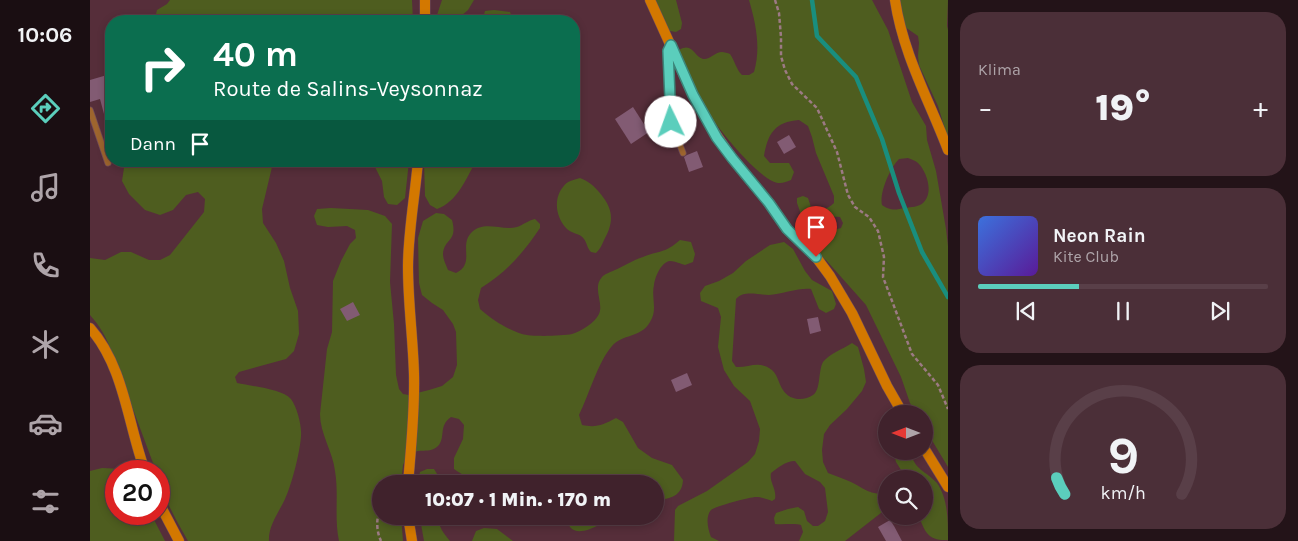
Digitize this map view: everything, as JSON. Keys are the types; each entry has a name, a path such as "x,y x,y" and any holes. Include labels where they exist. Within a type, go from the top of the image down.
{"street":[{"path":"425,0 425,15"},
{"path":"650,0 693,95 725,149 769,203 787,229 816,257 830,276 852,313 898,405"},
{"path":"895,0 909,57 948,150"},
{"path":"409,475 413,426 414,376 408,267 417,167"},
{"path":"90,328 104,346 113,366 142,460"},
{"path":"931,460 948,487"},
{"path":"170,524 179,541"},
{"path":"409,525 412,541"}],"lane":[{"path":"671,45 668,51 671,122 683,153"},
{"path":"90,110 105,154"}],"path":[{"path":"775,0 781,37 781,56 785,70 792,84 817,108 838,152 848,196 855,207 869,217 878,231 884,257 883,277 912,354 938,386 948,409"},
{"path":"377,525 381,541"}],"green space":[{"path":"170,0 412,0 413,15 156,15 157,10"},
{"path":"442,0 474,0 462,15 437,15"},
{"path":"653,0 676,0 682,23 681,29 676,32 670,31"},
{"path":"749,0 872,0 888,30 912,102 926,126 927,140 936,171 946,229 948,246 948,467 933,442 933,405 911,405 901,377 866,305 826,260 816,254 813,247 818,238 827,232 841,228 843,223 840,217 813,220 802,217 797,198 803,196 808,198 811,207 817,209 829,207 834,203 834,196 816,153 808,126 799,120 784,123 774,130 768,141 764,156 770,163 789,163 794,172 791,180 780,183 771,180 760,173 735,148 713,119 699,99 678,53 679,50 687,48 703,59 719,52 727,53 730,54 742,75 749,75 754,72 756,63 756,27","holes":["908,158 915,161 924,172 928,183 929,188 926,199 917,206 896,210 882,205 882,194 892,168 899,159"]},
{"path":"899,0 948,0 948,139 938,106 919,65 918,36 905,27"},
{"path":"485,11 510,12 511,15 484,15"},
{"path":"125,167 272,167 262,209 263,223 276,243 284,261 290,288 298,311 299,334 294,351 286,359 239,372 235,377 237,383 273,390 287,396 293,402 300,422 301,436 295,468 288,493 272,525 269,541 188,541 170,507 170,460 152,460 109,345 100,327 90,315 90,258 105,260 121,252 131,252 149,260 160,260 170,255 204,212 205,199 198,192 186,195 173,210 160,215 145,210 129,194 122,181"},
{"path":"375,167 408,167 405,198 397,205 388,204 384,197 382,181"},
{"path":"424,167 473,167 465,182 444,206 437,209 430,205 425,196"},
{"path":"580,178 586,180 599,192 610,209 610,227 601,247 596,253 591,252 582,237 571,232 563,225 558,214 558,197 563,187 566,183"},
{"path":"317,209 368,210 385,216 392,224 390,282 396,375 399,389 403,394 409,395 442,386 453,377 457,365 456,332 453,324 443,310 422,295 419,283 418,238 423,221 436,213 444,214 452,220 452,236 444,249 443,256 448,270 456,273 465,264 468,237 477,229 488,226 517,227 535,219 540,224 540,228 521,254 499,276 481,288 478,300 480,309 490,317 510,329 526,335 567,335 583,329 599,314 598,286 603,276 636,260 666,250 680,240 691,242 695,254 693,262 685,265 670,261 661,267 653,290 654,313 650,322 642,331 621,339 612,346 598,370 579,415 582,425 587,426 599,425 616,418 623,422 638,448 652,458 672,465 683,480 678,493 664,499 664,475 464,475 454,469 454,458 463,439 464,425 459,419 451,417 443,428 442,439 438,446 431,450 415,452 407,456 403,465 402,475 372,475 372,525 402,525 403,541 339,541 335,471 322,429 320,414 327,349 332,332 333,281 350,244 356,238 355,230 347,226 328,227 317,225 314,216"},
{"path":"784,242 793,249 812,280 832,291 836,304 834,309 826,313 819,309 811,289 769,295 747,294 739,296 736,299 732,361 736,367 761,365 769,368 786,394 793,398 801,399 816,393 821,366 826,359 852,343 858,347 866,382 862,391 824,434 823,462 828,473 867,491 878,494 878,515 845,541 799,541 803,532 801,525 775,524 774,518 776,513 798,507 804,511 807,521 813,526 818,526 825,521 828,512 825,488 820,482 805,474 795,461 791,461 771,473 775,495 775,499 772,501 753,497 711,510 708,523 711,537 719,541 674,541 675,510 678,506 707,491 748,462 755,454 760,429 750,401 734,386 724,370 718,347 721,317 718,308 701,301 700,293 705,286 733,273 746,261 770,245"},
{"path":"895,460 913,460 923,470 901,470"},
{"path":"105,468 105,525 157,525 165,541 90,541 90,471"},
{"path":"434,469 438,475 419,475 420,472"},
{"path":"933,479 941,489 945,503 948,540 932,537 922,525 933,525"},
{"path":"421,525 440,525 450,541 424,541"},
{"path":"569,525 598,525 580,531"},
{"path":"484,528 497,529 513,541 472,541 476,531"}],"building":[{"path":"105,76 105,118 100,99 90,102 90,80"},
{"path":"633,107 649,132 631,144 615,119"},
{"path":"789,135 796,147 784,154 777,142"},
{"path":"697,151 703,167 689,172 684,157"},
{"path":"353,302 360,315 347,321 340,309"},
{"path":"818,317 821,331 810,334 807,319"},
{"path":"687,373 692,385 676,392 671,380"},
{"path":"881,525 893,525 902,541 886,541 878,527"}],"waterway":[{"path":"812,0 817,36 856,77 882,139 899,193 922,252 948,297"}],"route":[{"path":"671,122 668,51 671,45 693,95 717,138 769,203 787,229 816,257"}]}
